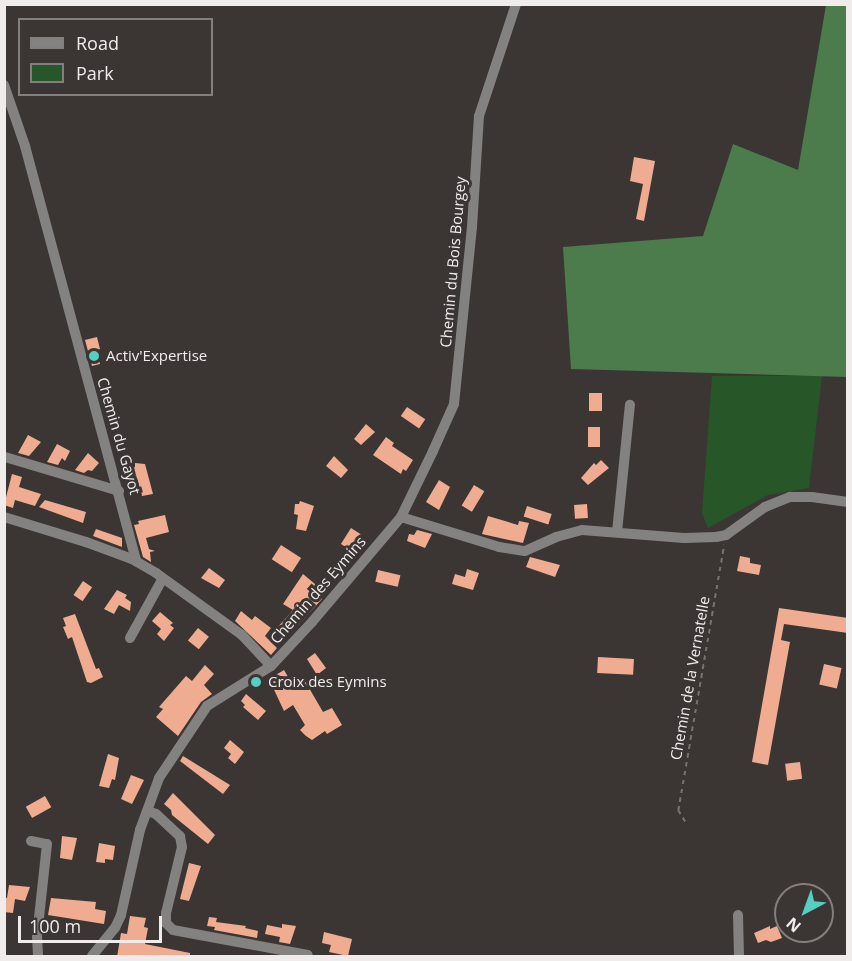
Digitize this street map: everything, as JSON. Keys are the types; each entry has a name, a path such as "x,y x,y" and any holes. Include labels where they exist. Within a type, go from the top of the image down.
{"street":[{"name":"Chemin du Bois Bourgey","path":"401,517 454,404 472,227 479,116 516,4"},
{"name":"Chemin du Gayot","path":"4,85 25,146 136,561"},
{"path":"617,532 630,405"},
{"path":"5,457 119,491"},
{"path":"401,517 499,547 525,551 556,537 582,530 684,537 726,535 765,507 790,497 812,497 848,502"},
{"path":"4,517 86,542 136,561 242,635 271,666"},
{"name":"Chemin des Eymins","path":"92,957 115,928 121,915 140,830 159,778 207,706 271,666 312,622 401,517"},
{"path":"130,638 163,578"},
{"path":"147,811 156,814 180,836 182,847 166,913 166,923 173,930 308,955"},
{"path":"31,841 47,844 37,936 38,957"},
{"path":"738,915 739,957"}],"path":[{"name":"Chemin de la Vernatelle","path":"684,822 678,811 726,535"}],"green space":[{"path":"826,5 847,5 847,377 571,369 563,247 703,236 733,144 798,170"},
{"path":"712,376 822,376 809,488 768,495 708,528 702,513"}],"building":[{"path":"634,157 655,161 644,221 636,219 643,184 630,181"},
{"path":"97,337 100,349 96,350 100,364 92,366 85,340"},
{"path":"589,393 602,393 602,411 589,411"},
{"path":"407,407 425,419 419,428 401,416"},
{"path":"366,424 375,432 361,445 354,439"},
{"path":"588,427 600,427 600,447 588,447"},
{"path":"28,435 41,442 29,456 18,453"},
{"path":"386,437 394,443 392,446 413,460 406,471 403,469 401,474 373,455"},
{"path":"57,444 70,451 65,461 62,458 58,465 47,462"},
{"path":"88,453 99,463 92,471 88,470 84,473 75,470"},
{"path":"334,456 348,470 341,478 326,466"},
{"path":"601,460 609,468 588,485 581,478 594,463 596,465"},
{"path":"135,463 145,464 153,494 142,496 137,478 127,481 124,470 135,467"},
{"path":"12,474 22,477 19,487 41,494 35,506 15,500 13,508 4,505"},
{"path":"439,480 450,487 439,510 426,502"},
{"path":"474,485 484,491 472,512 462,506"},
{"path":"45,500 86,512 83,523 39,507"},
{"path":"300,501 314,506 306,531 296,529 298,515 294,514 295,504 299,504"},
{"path":"587,504 588,518 575,519 574,505"},
{"path":"527,506 552,514 548,524 524,516"},
{"path":"165,515 169,532 146,538 149,549 155,551 150,552 151,562 143,557 134,525 139,524 138,521"},
{"path":"488,516 518,525 519,521 529,523 523,543 482,534"},
{"path":"351,528 362,535 352,551 341,544"},
{"path":"96,529 122,538 122,547 93,536"},
{"path":"417,530 432,534 425,548 407,541 409,534 414,535"},
{"path":"281,545 301,558 292,572 272,559"},
{"path":"740,556 750,558 750,563 761,565 759,575 737,571"},
{"path":"530,557 560,565 555,577 526,567"},
{"path":"209,568 225,580 219,588 201,578"},
{"path":"467,569 479,573 473,590 452,584 455,574 465,577"},
{"path":"378,570 400,575 398,587 375,582"},
{"path":"303,574 315,584 314,590 322,599 287,637 277,628 293,610 283,604"},
{"path":"83,581 92,587 83,601 73,595"},
{"path":"117,590 127,595 125,598 131,602 130,611 119,605 114,614 104,609"},
{"path":"779,608 848,618 848,633 784,624 781,640 790,642 768,765 752,762"},
{"path":"241,611 252,620 255,616 271,628 265,636 277,648 271,655 235,621"},
{"path":"160,612 173,623 170,625 174,628 164,641 157,634 161,629 152,621"},
{"path":"75,614 96,669 99,668 103,677 91,683 87,682 72,637 68,639 63,627 66,626 63,618"},
{"path":"198,628 209,637 199,649 188,640"},
{"path":"315,653 326,668 317,675 307,659"},
{"path":"598,657 634,659 633,675 597,673"},
{"path":"824,664 842,668 837,689 819,684"},
{"path":"205,665 214,674 204,685 212,694 201,702 178,736 156,717 163,709 159,707 186,676 192,681"},
{"path":"284,670 294,687 305,681 323,712 332,708 342,725 327,734 325,731 312,740 306,736 300,730 305,725 293,705 284,711 269,679"},
{"path":"246,694 266,711 258,720 243,707 245,705 241,701"},
{"path":"230,740 244,752 235,764 228,758 231,754 224,748"},
{"path":"108,754 119,758 115,780 112,779 109,788 99,786"},
{"path":"183,756 230,785 223,794 180,761"},
{"path":"800,762 802,779 787,781 785,764"},
{"path":"131,775 144,780 132,804 121,799"},
{"path":"173,793 215,835 208,844 172,815 171,810 164,804"},
{"path":"45,796 51,807 32,818 26,807"},
{"path":"62,836 77,838 72,860 60,858"},
{"path":"99,843 115,846 113,860 105,859 105,863 96,862"},
{"path":"189,863 201,866 189,901 180,899"},
{"path":"9,885 30,887 25,901 15,899 13,913 4,912 4,897 7,898"},
{"path":"51,898 96,902 95,909 106,911 104,924 48,915"},
{"path":"130,916 146,918 144,927 148,928 145,944 190,953 190,957 117,957 121,933 127,934"},
{"path":"209,917 217,918 216,922 246,926 245,928 258,931 257,938 214,930 215,927 207,926"},
{"path":"282,924 296,926 290,944 279,942 280,937 265,934 267,925 282,928"},
{"path":"770,926 770,929 774,927 774,941 766,940 758,943 754,933"},
{"path":"324,932 352,939 348,956 329,952 331,945 322,943"}],"place":[{"name":"Activ'Expertise","path":"94,356"},
{"name":"Croix des Eymins","path":"256,682"}]}
